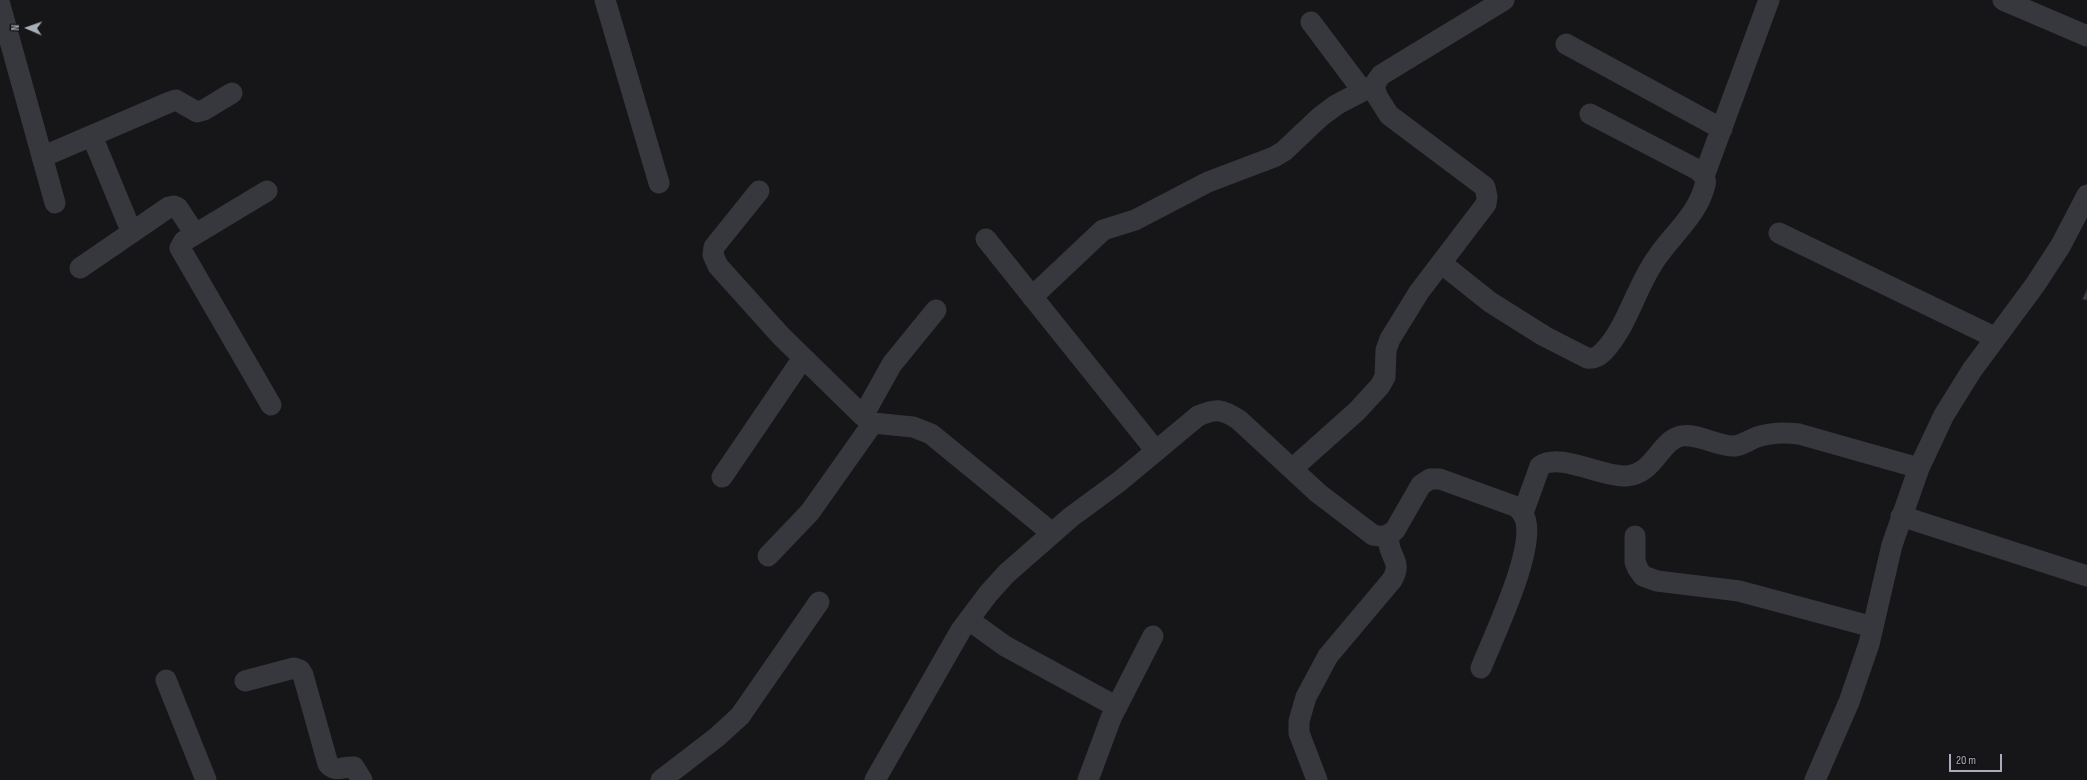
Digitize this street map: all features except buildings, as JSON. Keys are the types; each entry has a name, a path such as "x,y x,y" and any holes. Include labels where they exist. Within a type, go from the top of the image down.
{"street":[{"path":"605,0 659,183"},
{"path":"1032,297 1103,230 1135,220 1208,182 1274,157 1284,151 1320,117 1349,96 1368,88 1381,75 1504,0"},
{"path":"1704,176 1769,0"},
{"path":"2003,0 2087,36"},
{"path":"0,5 55,203"},
{"path":"1292,469 1356,411 1380,386 1385,377 1386,350 1390,339 1419,292 1486,204 1487,196 1485,187 1390,115 1377,96 1368,88 1310,22"},
{"path":"1566,44 1722,129"},
{"path":"42,158 176,100 198,112 232,93"},
{"path":"1441,264 1490,302 1544,336 1587,358 1594,359 1603,352 1615,336 1657,257 1686,223 1706,184 1704,176 1698,170 1590,114"},
{"path":"92,136 132,233"},
{"path":"268,191 195,234 181,244 181,253 271,405"},
{"path":"759,191 718,240 714,247 713,255 718,266 781,336 868,420 913,427 931,434 1052,533"},
{"path":"1815,780 1849,702 1870,644 1892,545 1919,468 1944,415 1972,370 2035,285 2061,245 2087,196"},
{"path":"80,268 169,207 174,206 178,208 195,234"},
{"path":"1779,233 1996,338"},
{"path":"986,239 1156,451"},
{"path":"768,556 810,512 868,420 892,364 936,310"},
{"path":"722,478 803,358"},
{"path":"875,780 969,620 1006,574 1052,533 1198,416 1212,410 1224,411 1239,420 1318,493 1373,534 1381,537 1389,536"},
{"path":"1523,513 1540,466 1547,461 1557,461 1618,475 1637,474 1645,470 1672,441 1680,436 1692,437 1734,446 1772,433 1784,432 1799,434 1919,468"},
{"path":"1317,780 1299,733 1299,721 1302,709 1319,671 1328,656 1392,580 1397,572 1396,564 1388,544 1389,536 1395,530 1422,485 1430,479 1440,480 1517,507 1523,513 1526,522 1526,549 1518,574 1481,668"},
{"path":"1901,516 2087,576"},
{"path":"1635,536 1635,562 1638,569 1643,576 1656,581 1739,591 1873,627"},
{"path":"661,780 717,737 740,716 819,602"},
{"path":"969,620 1005,646 1117,707"},
{"path":"1088,780 1117,707 1154,636"},
{"path":"245,681 294,668 300,670 303,674 328,764 332,769 337,770 354,768 362,780"},
{"path":"166,680 206,780"}]}
